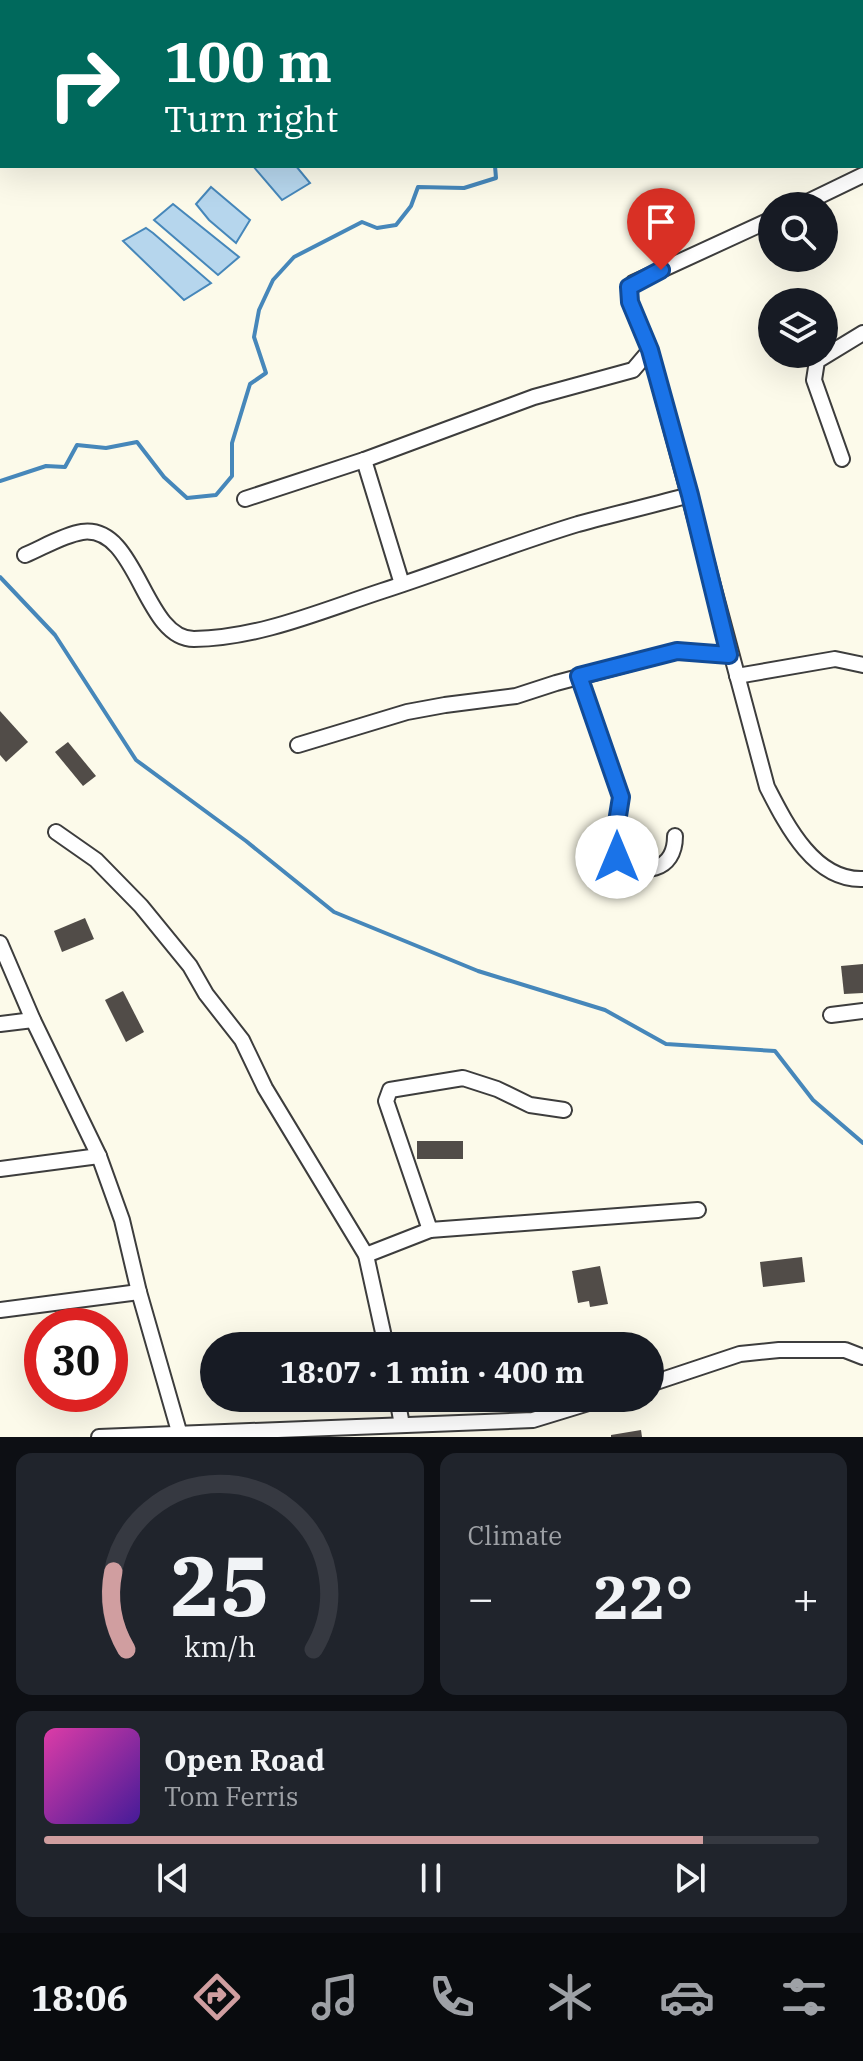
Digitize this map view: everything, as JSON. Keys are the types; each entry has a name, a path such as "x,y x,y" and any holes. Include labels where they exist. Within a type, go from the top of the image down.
{"street":[{"path":"828,192 863,175"},
{"path":"758,226 629,287 630,302 650,350 729,655 767,787 787,827 826,870 863,879"},
{"path":"842,459 814,380 817,361 863,333"},
{"path":"245,499 364,460 534,397 633,370 650,350"},
{"path":"633,370 657,379"},
{"path":"364,460 402,584"},
{"path":"25,555 82,532 97,533 111,543 136,573 162,621 179,637 192,639 253,633 577,525 690,495"},
{"path":"298,745 407,712 516,696 677,651 729,655"},
{"path":"737,676 835,659 863,665"},
{"path":"579,676 621,797 614,841 617,857 627,866 642,869 664,864 675,850 675,836"},
{"path":"56,832 96,860 141,906 190,966 206,994 242,1040 265,1088 366,1255 383,1332"},
{"path":"0,943 33,1020 99,1156 122,1220 180,1435"},
{"path":"831,1015 863,1011"},
{"path":"0,1024 33,1020"},
{"path":"430,1230 386,1101 390,1090 463,1078 497,1089 530,1105 564,1110"},
{"path":"0,1169 99,1156"},
{"path":"366,1255 430,1230 698,1210"},
{"path":"0,1310 139,1292"},
{"path":"664,1379 740,1354 779,1350 845,1350 863,1357"},
{"path":"400,1412 402,1425"},
{"path":"106,1437 386,1431 402,1425 533,1420 559,1412"},
{"path":"533,1420 536,1437"}],"water":[{"path":"255,168 298,168 310,183 282,200"},
{"path":"211,187 250,220 236,243 196,204"},
{"path":"173,204 239,257 218,275 154,220"},
{"path":"146,228 211,283 184,300 123,241"}],"building":[{"path":"0,711 28,742 6,762 0,755"},
{"path":"68,742 96,776 83,786 55,752"},
{"path":"85,918 94,939 62,952 54,931"},
{"path":"863,964 863,993 844,994 841,966"},
{"path":"123,991 144,1032 126,1042 105,1000"},
{"path":"417,1141 463,1141 463,1159 417,1159"},
{"path":"802,1257 805,1282 763,1287 760,1262"},
{"path":"600,1266 608,1304 590,1307 589,1301 578,1303 572,1271"},
{"path":"641,1430 642,1437 611,1437 611,1435"}],"waterway":[{"path":"0,481 46,466 65,467 77,445 106,448 137,442 164,477 187,498 216,495 232,476 232,443 250,384 266,373 254,337 259,310 273,280 294,257 362,222 377,228 396,225 411,206 418,187 464,188 496,178 495,168"},
{"path":"0,577 55,635 136,760 246,841 334,912 478,971 605,1010 666,1044 775,1051 813,1100 863,1143"}],"route":[{"path":"617,857 614,841 621,797 579,676 677,651 729,655 650,350 630,302 629,287 661,270"}]}
